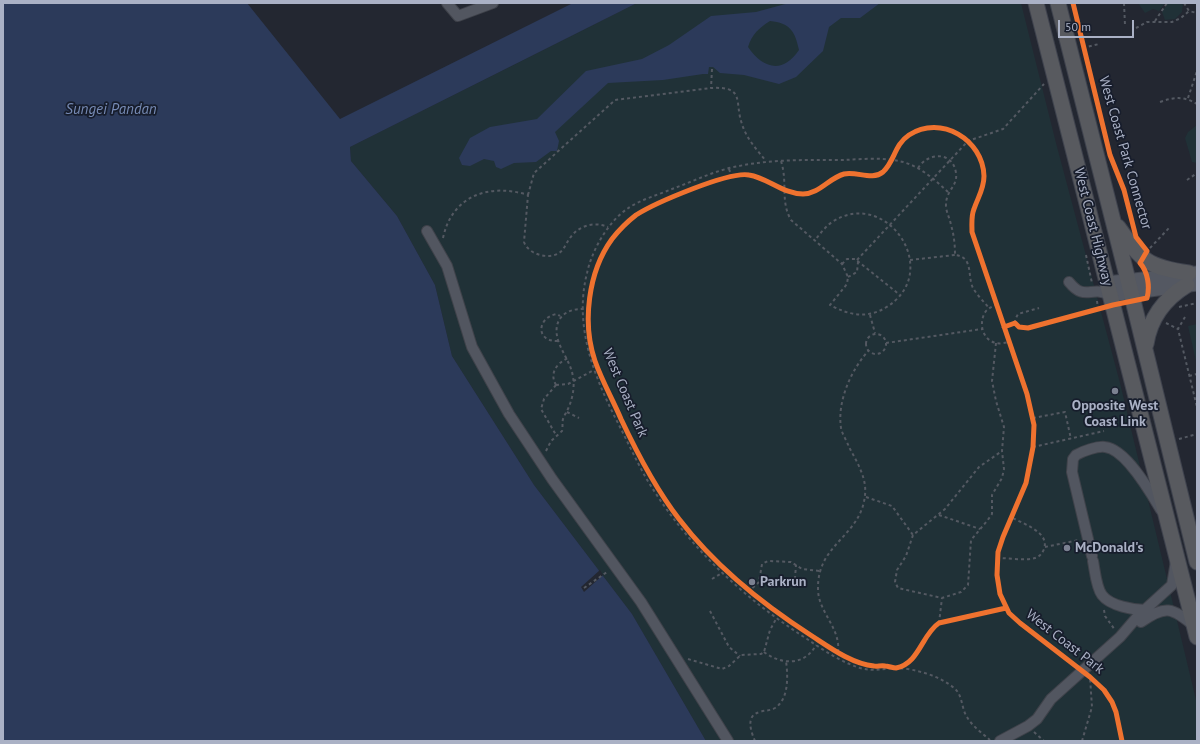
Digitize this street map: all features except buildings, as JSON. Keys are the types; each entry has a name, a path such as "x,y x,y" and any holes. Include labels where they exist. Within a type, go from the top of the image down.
{"highway":[{"name":"West Coast Highway","path":"1036,3 1196,632"},
{"name":"West Coast Highway","path":"1058,3 1130,285 1197,562"},
{"path":"1112,218 1131,245 1145,252 1149,263 1192,278"},
{"path":"1145,351 1151,321 1169,298 1192,278"}],"main road":[{"path":"1110,294 1130,285 1192,278"}],"lane":[{"path":"448,3 458,16 493,3"},
{"path":"427,231 447,266 472,347 509,414 543,465 641,602 728,741"},
{"path":"1069,282 1077,291 1081,293 1100,291 1110,294"},
{"path":"1146,610 1128,609 1101,595 1072,472 1072,465 1076,455 1104,446 1118,452 1146,485 1166,518"},
{"path":"1000,741 1028,726 1037,719 1051,699 1089,676 1120,637 1172,585 1177,559"},
{"path":"1120,637 1155,612 1165,610 1182,616 1196,632"}],"path":[{"path":"1124,3 1125,25"},
{"path":"1155,21 1167,3"},
{"path":"1184,3 1188,11"},
{"path":"1136,28 1147,22 1172,22 1181,18 1188,11"},
{"path":"1188,11 1197,13"},
{"path":"1082,40 1085,54"},
{"path":"1083,48 1099,44"},
{"path":"712,70 712,88"},
{"path":"1188,98 1197,71"},
{"path":"857,260 968,141 1003,129 1046,82"},
{"path":"608,227 597,224 582,227 572,235 563,250 555,255 542,255 534,252 528,248 524,242 528,195 534,173 615,100 712,88 728,88 735,93 739,101 741,124 753,145 766,161"},
{"path":"1160,102 1172,98 1188,98 1197,104"},
{"path":"887,167 894,152"},
{"path":"918,168 928,158 943,157 949,161 956,173 956,180 948,192 946,199 947,215 951,223 956,255"},
{"path":"905,664 895,668 879,671 860,668 816,645 776,619 752,601 722,573 675,522 646,477 602,393 587,349 584,330 587,309 584,288 587,270 608,227 628,208 669,190 729,169 766,161 808,159 890,160 918,168 934,179 948,192"},
{"path":"781,161 788,191 784,203 786,211 792,220 842,264 848,277 847,284 830,305 850,314 870,315 887,307 904,291 909,279 910,260 906,243 891,224 872,216 850,215 833,221 815,240"},
{"path":"729,169 730,178 740,174"},
{"path":"1187,180 1197,173"},
{"path":"776,186 788,191"},
{"path":"445,230 451,215 461,204 474,195 495,190 512,190 528,195"},
{"path":"1145,252 1169,228"},
{"path":"910,260 956,255 963,257 968,262 973,288 989,308"},
{"path":"842,264 849,258 857,260 900,295"},
{"path":"848,277 857,272 859,266 857,260"},
{"path":"1091,311 1110,294"},
{"path":"994,297 999,312"},
{"path":"997,304 989,308 982,317 982,329 987,338 996,343 1008,340 1011,350"},
{"path":"1010,325 1017,325 1015,320 1018,314 1039,308"},
{"path":"558,341 547,340 543,337 541,330 546,317 557,314 560,316 570,310 587,309"},
{"path":"870,315 875,334"},
{"path":"543,465 547,446 556,435 562,431 563,419 572,398 574,382 568,358 558,341 557,331 560,316"},
{"path":"1185,317 1178,329 1197,406"},
{"path":"1169,325 1178,329"},
{"path":"886,343 982,329"},
{"path":"875,334 882,335 886,343 885,350 879,354 875,354 869,350 867,340 875,334"},
{"path":"996,343 992,381 1004,427 1002,478 992,495 992,514 974,534 970,543 969,578 967,586 958,594 942,598 898,588 895,582 897,570 906,556 914,535 939,515 979,467 1002,451"},
{"path":"838,652 836,635 820,601 818,590 820,571 827,554 858,519 865,497 863,476 841,429 840,414 848,382 862,358 869,350"},
{"path":"556,385 553,375 555,368 562,361 568,358"},
{"path":"556,435 541,409 544,399 556,385 565,385 574,382 594,370"},
{"path":"1189,376 1197,374"},
{"path":"567,412 579,418"},
{"path":"1034,425 1033,415 1065,412 1071,439"},
{"path":"1034,447 1104,431"},
{"path":"1178,439 1197,434"},
{"path":"1032,455 1034,440"},
{"path":"865,497 892,506 914,535"},
{"path":"1008,524 1014,512"},
{"path":"939,515 980,529"},
{"path":"997,566 998,555 1034,558 1042,553 1044,547 1044,540 1040,534 1011,517"},
{"path":"1044,547 1088,538"},
{"path":"748,592 760,579 762,564 764,562 791,562 802,569 820,571"},
{"path":"760,579 766,581 791,582 795,578 796,565"},
{"path":"584,588 615,566"},
{"path":"712,579 722,573"},
{"path":"1101,595 1105,616 1120,637"},
{"path":"939,623 942,598"},
{"path":"710,611 729,647 740,656"},
{"path":"764,652 770,630 776,619"},
{"path":"933,628 939,623 947,621"},
{"path":"764,652 776,659 786,662 804,659 813,652 816,645"},
{"path":"677,659 699,661 722,669 729,666 740,656 761,654 764,652"},
{"path":"755,741 750,728 751,718 756,713 774,708 783,698 787,682 786,662"},
{"path":"895,668 925,673 955,688 960,696 965,715 991,741"},
{"path":"1082,741 1092,707 1089,676"}],"shaded area":[{"path":"637,3 1021,3 1056,143 1120,383 1197,704 1197,741 706,741 632,614 534,485 452,356 435,285 397,216 351,161 350,147"},
{"path":"1138,3 1165,3 1159,11 1153,9 1145,13"},
{"path":"1168,3 1183,3 1182,12 1175,19 1165,20 1162,12"},
{"path":"1197,125 1197,163 1192,162 1185,138 1188,132"},
{"path":"1197,324 1197,361 1196,361 1188,326"}],"water":[{"name":"Sungei Pandan","path":"3,3 247,3 340,119 573,3 637,3 350,147 351,161 397,216 435,285 452,356 534,485 632,614 706,741 3,741"},
{"path":"789,3 880,3 860,18 841,18 829,27 823,51 796,77 779,84 744,75 720,73 713,67 709,67 708,74 663,80 608,83 555,132 559,141 557,151 551,151 536,162 514,163 501,169 496,167 494,161 484,159 470,166 462,165 459,158 470,138 490,127 537,119 586,71 642,59 669,45 711,16 756,12","holes":["770,21 787,26 790,29 796,38 799,50 793,58 786,63 773,66 760,60 748,47 752,38 759,29"]}],"pier":[{"path":"600,570 603,575 584,592 581,587"}],"cycle path":[{"name":"West Coast Park Connector","path":"1004,327 1015,323 1019,327 1028,328 1113,305 1147,298 1148,280 1140,263 1147,251 1136,237 1124,190 1110,155 1073,3"},
{"name":"West Coast Park","path":"1006,608 939,623 928,634 915,655 904,665 896,668 866,665 849,659 793,624 740,583 708,553 670,507 647,470 627,432 601,376 591,346 588,314 593,282 597,267 604,252 612,239 623,226 636,215 659,203 709,183 739,175 749,175 763,179 782,189 803,194 819,189 844,174 849,173 869,176 879,175 887,168 900,143 909,135 921,129 934,127 947,129 958,134 968,142 976,151 982,163 984,176 982,189 972,214 972,232 1027,394 1034,425 1033,447 1026,483 998,552 997,575 1000,594 1009,613 1090,677 1104,690 1112,702 1116,712 1122,741"}],"place":[{"name":"Opposite West Coast Link","path":"1115,391"},
{"name":"McDonald's","path":"1067,548"},
{"name":"Parkrun","path":"752,582"}]}
